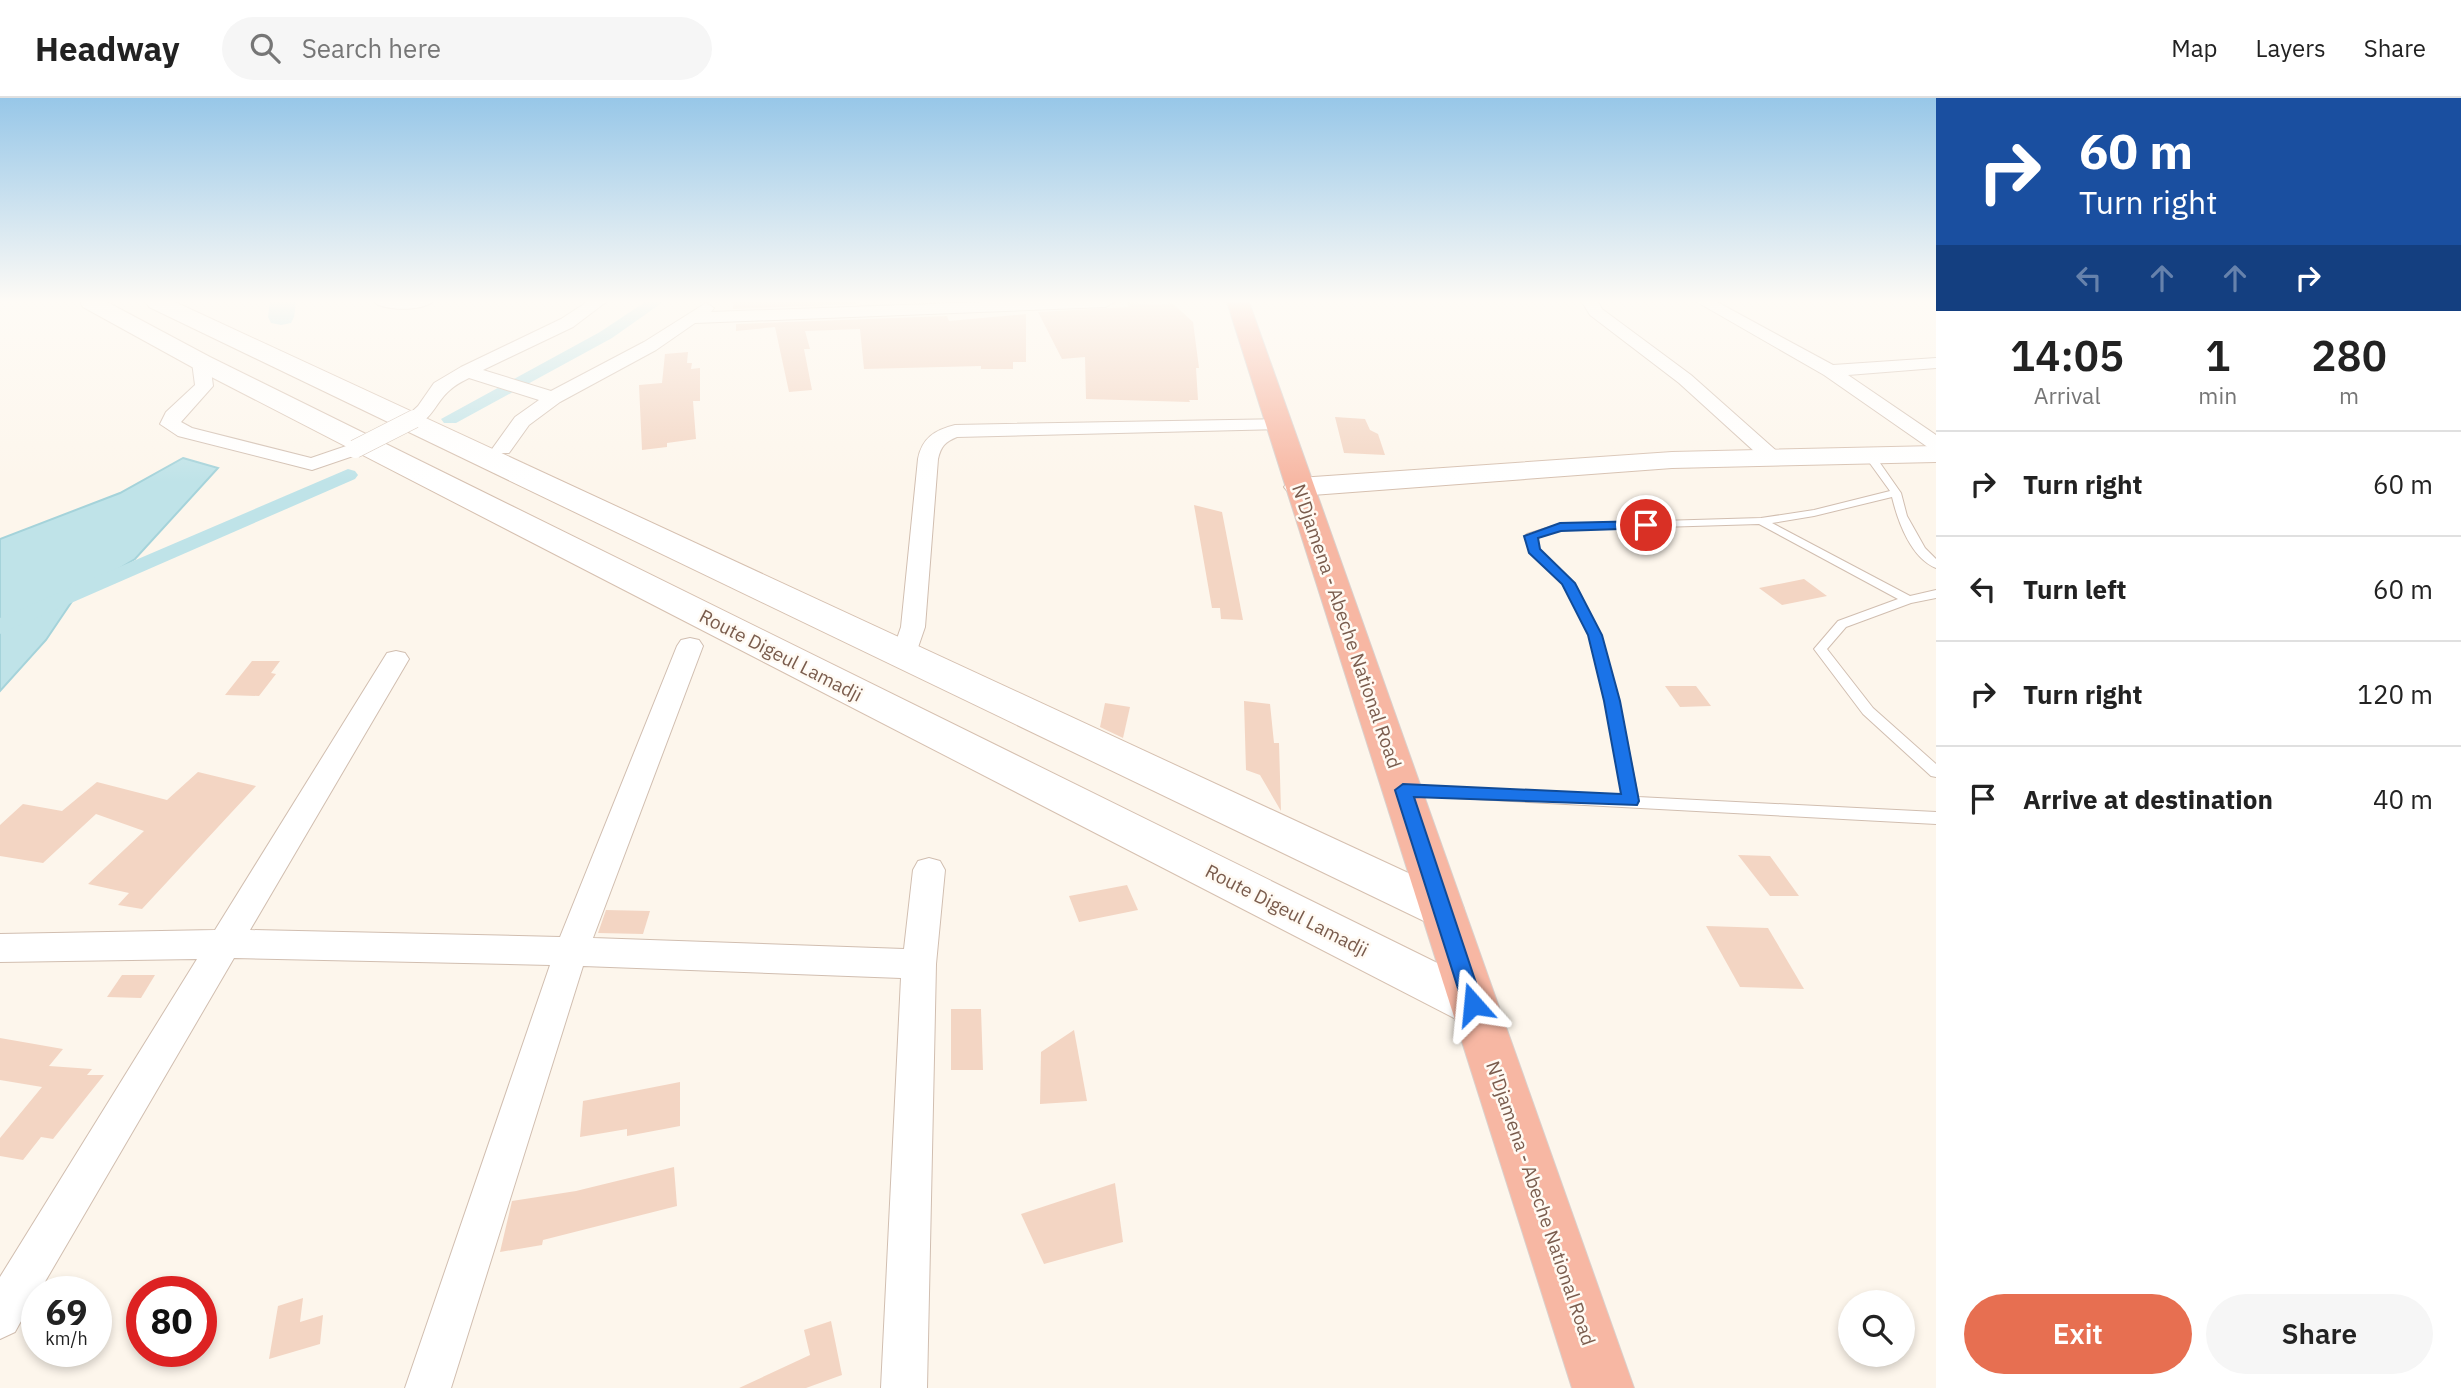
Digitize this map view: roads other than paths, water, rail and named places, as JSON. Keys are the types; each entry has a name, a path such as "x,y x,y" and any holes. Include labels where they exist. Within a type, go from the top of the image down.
{"highway":[{"name":"N'Djamena - Abeche National Road","path":"1259,362 1603,1388"}],"main road":[{"name":"Route Digeul Lamadji","path":"201,362 1473,1004"},
{"path":"284,362 1442,909"},
{"path":"1299,487 1672,460 1936,454"}],"street":[{"path":"201,362 204,386 173,416 170,424 185,432 312,464 355,449 414,419 425,410 441,387 485,362"},
{"path":"502,449 522,421 553,398 620,362"},
{"path":"1663,362 1773,458"},
{"path":"1814,362 1936,444"},
{"path":"1830,371 1936,363"},
{"path":"467,371 553,398"},
{"path":"904,656 913,627 929,448 937,438 956,430 1280,425"},
{"path":"428,1388 571,951 690,646"},
{"path":"0,1317 222,944 396,659"},
{"path":"904,1388 919,964 929,870"},
{"path":"0,948 222,944 571,951 919,964"}],"lane":[{"path":"1869,456 1896,493 1902,516 1920,550 1936,565"},
{"path":"1631,801 1612,701 1595,635 1568,583 1534,550 1531,536 1560,527 1761,521 1814,513 1896,493"},
{"path":"1761,521 1908,600"},
{"path":"1936,594 1908,600 1842,624 1820,649 1868,711 1936,772"},
{"path":"1403,790 1936,818"}],"water":[{"path":"183,458 218,468 135,559 77,594 46,640 0,691 0,539 120,493"}],"waterway":[{"path":"450,419 555,362"},
{"path":"0,627 348,475"}]}
